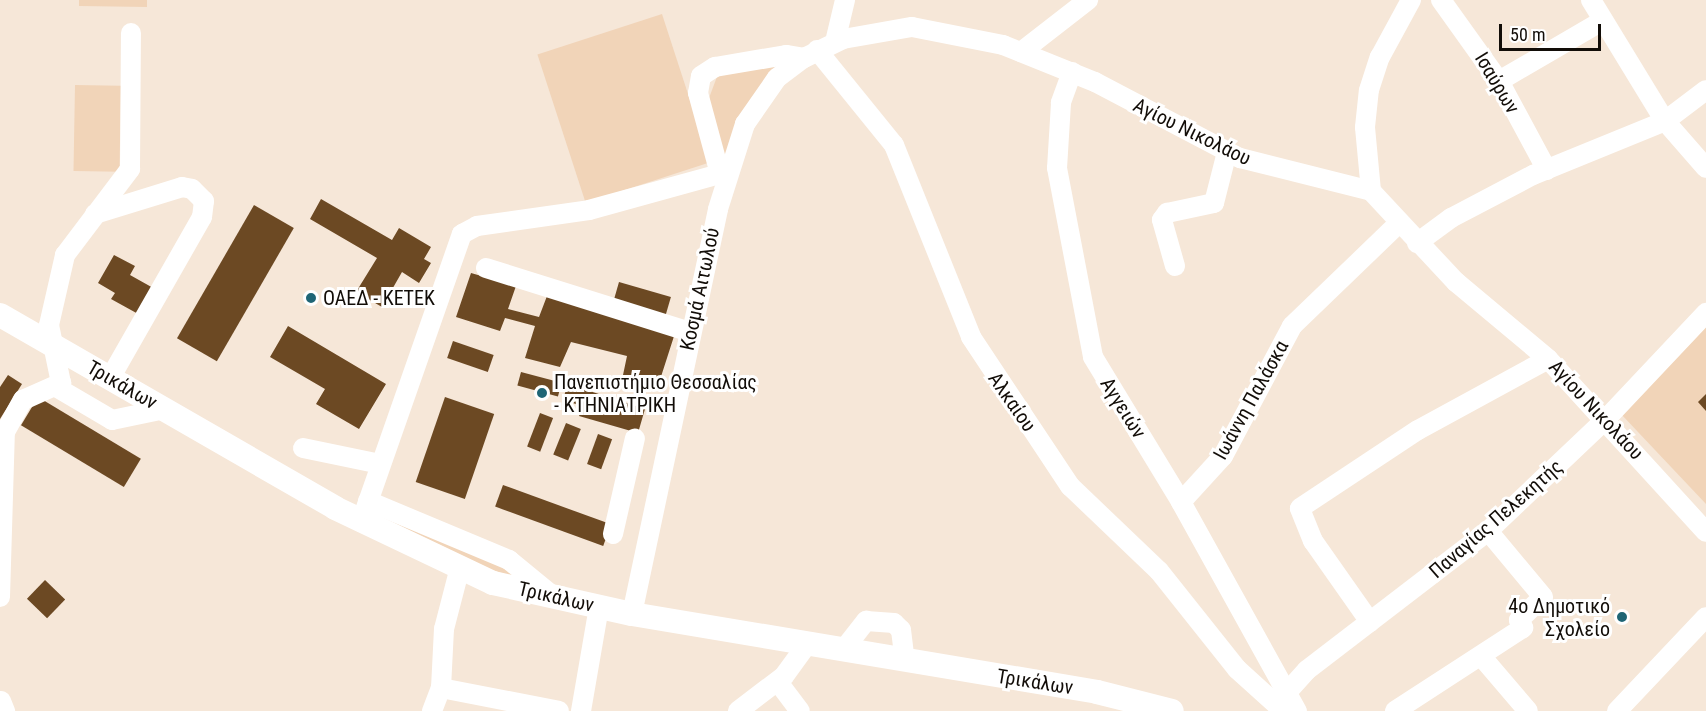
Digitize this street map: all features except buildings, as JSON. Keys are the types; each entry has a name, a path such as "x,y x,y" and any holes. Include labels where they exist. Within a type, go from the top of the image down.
{"main road":[{"name":"Τρικάλων","path":"0,315 165,409 364,512 459,571 554,597 632,614 1096,692 1172,711"}],"street":[{"path":"835,42 845,0"},
{"path":"1021,52 1088,0"},
{"path":"1371,191 1365,127 1369,90 1380,57 1411,0"},
{"name":"Ισαύρων","path":"1442,0 1498,81 1547,170"},
{"path":"1591,0 1665,121 1706,168"},
{"path":"1498,81 1602,21"},
{"name":"Αγίου Νικολάου","path":"723,175 745,124 765,93 811,54 835,42 912,27 1021,52 1072,72 1227,152 1371,191 1417,243 1548,358 1705,529"},
{"path":"0,597 4,432 23,400 56,387 63,378 52,344 49,325 57,282 73,238 130,169 130,33"},
{"path":"554,597 509,560 364,512 462,234 477,226 589,210 723,175 698,93 701,76 715,67 786,55 811,54"},
{"name":"Αλκαίου","path":"811,54 894,146 971,337 1070,486 1159,571 1237,669 1284,705"},
{"name":"Αγγειών","path":"1072,72 1061,103 1058,168 1090,349 1181,502 1284,705"},
{"path":"1417,243 1450,218 1547,170 1665,121 1706,90"},
{"path":"1175,266 1164,216 1214,203 1227,152"},
{"name":"Κοσμά Αιτωλού","path":"632,614 723,175"},
{"path":"89,216 182,187 192,189 204,201 202,217 110,378"},
{"name":"Ιωάννη Παλάσκα","path":"1181,502 1223,456 1292,326 1398,224"},
{"path":"486,268 690,332"},
{"name":"Παναγίας Πελεκητής","path":"1284,705 1370,622 1488,531 1606,419 1706,313"},
{"path":"1370,622 1313,541 1300,508 1418,430 1548,358"},
{"path":"56,387 112,420 165,409"},
{"path":"613,534 635,438"},
{"path":"303,448 380,464"},
{"path":"620,508 652,515"},
{"path":"1395,711 1523,628 1519,620 1542,597 1488,531"},
{"path":"433,710 441,688 444,629 459,571"},
{"path":"581,711 599,607"},
{"path":"1617,711 1706,617"},
{"path":"844,649 866,621 894,623 901,630 905,661"},
{"path":"738,711 778,682 808,644"},
{"path":"1480,656 1528,711"},
{"path":"778,682 800,711"},
{"path":"441,688 550,710"}],"shaded area":[{"path":"79,0 147,0 147,7 79,6"},
{"path":"662,14 710,162 586,203 537,54"},
{"path":"785,61 724,157 709,98 718,74"},
{"path":"75,85 121,86 119,172 73,171"},
{"path":"1706,322 1706,504 1621,414"},
{"path":"386,519 516,571 525,580 492,570"}],"place":[{"name":"ΟΑΕΔ - ΚΕΤΕΚ","path":"311,298"},
{"name":"Πανεπιστήμιο Θεσσαλίας - ΚΤΗΝΙΑΤΡΙΚΗ","path":"542,393"},
{"name":"4ο Δημοτικό Σχολείο","path":"1622,617"}]}
